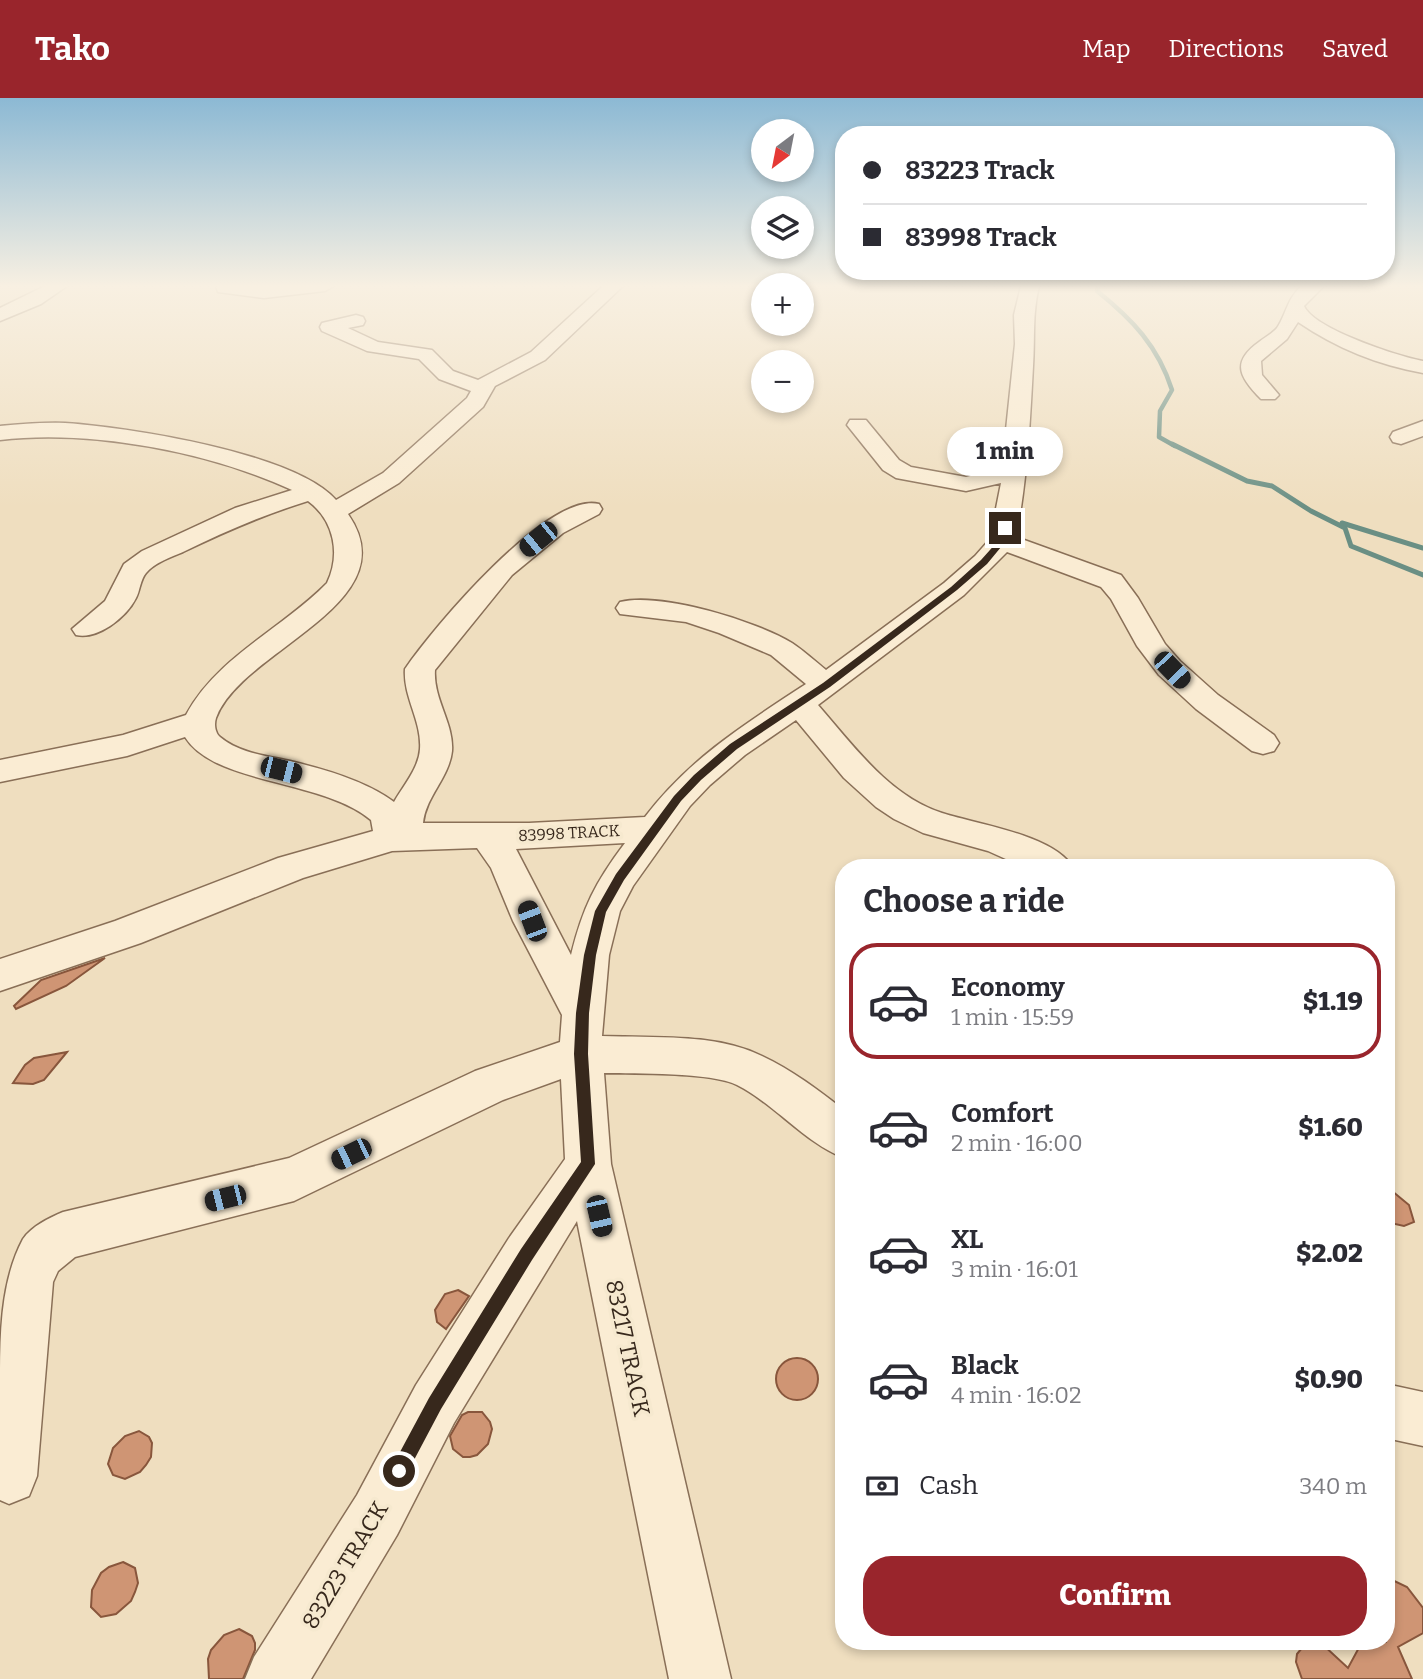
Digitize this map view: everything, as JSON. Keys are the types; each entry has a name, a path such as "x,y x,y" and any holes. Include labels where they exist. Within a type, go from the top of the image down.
{"street":[{"path":"431,360 446,375 482,388"},
{"path":"334,512 391,478 475,402 487,382 531,360"},
{"path":"654,829 698,777 734,747 813,694 954,589 984,562 1002,541 1013,473 1024,360"},
{"path":"1255,360 1250,368 1259,386 1268,396"},
{"path":"1383,360 1423,386"},
{"path":"1391,360 1423,367"},
{"path":"858,425 891,464 904,473 966,484 1013,473"},
{"path":"0,433 52,428 151,442 208,454 270,472 312,492 334,512 346,537 348,557 342,582 327,601 249,661 223,686 207,704 199,722 200,736 218,751 238,760 335,786 375,806 387,817 398,837"},
{"path":"1401,436 1423,428"},
{"path":"86,629 115,607 122,599 133,570 151,557 244,513 312,492"},
{"path":"398,837 408,808 429,772 436,753 436,732 418,681 420,669 503,569 554,528 590,509"},
{"path":"1002,541 1111,581 1123,595 1157,653 1172,670 1204,700 1263,743"},
{"path":"630,608 690,614 781,649 813,694 853,766 898,806 937,825 990,838 1038,859"},
{"path":"0,771 116,747 199,722"},
{"name":"83998 TRACK","path":"0,975 128,932 291,868 398,837 654,829"},
{"name":"83217 TRACK","path":"654,829 620,877 601,911 590,955 582,1034 588,1164 701,1679"},
{"name":"83217 TRACK","path":"486,835 507,863 582,1034"},
{"path":"9,1476 29,1280 33,1265 50,1245 63,1237 294,1179 489,1085 582,1034 670,1057 722,1062 747,1069 792,1096 835,1130"},
{"name":"83223 TRACK","path":"276,1679 377,1514 435,1404 526,1255 588,1164"},
{"path":"1395,1415 1423,1419"}],"building":[{"path":"105,958 66,986 16,1009 14,1006 41,980"},
{"path":"67,1052 44,1080 33,1084 13,1083 25,1065 34,1058"},
{"path":"1395,1193 1409,1205 1414,1222 1404,1226 1395,1224"},
{"path":"458,1290 469,1296 446,1329 437,1322 435,1310 445,1294"},
{"path":"797,1358 812,1364 818,1379 812,1394 797,1400 782,1394 776,1379 782,1364"},
{"path":"482,1412 492,1429 488,1444 477,1455 463,1457 453,1449 450,1436 462,1415"},
{"path":"139,1431 149,1437 152,1443 151,1457 140,1472 125,1479 113,1475 108,1464 113,1448 125,1436"},
{"path":"123,1562 135,1568 138,1583 135,1592 131,1601 116,1614 101,1617 91,1607 92,1590 101,1573"},
{"path":"1395,1581 1407,1587 1423,1608 1423,1633 1398,1647 1412,1679 1302,1679 1296,1662 1297,1654 1300,1650 1329,1650 1348,1668 1358,1650 1395,1650"},
{"path":"239,1629 252,1636 255,1643 255,1650 243,1679 209,1679 208,1659 211,1650 224,1635"}],"waterway":[{"path":"1159,360 1172,390 1160,411 1159,437 1175,446"},
{"path":"1172,444 1247,481 1272,486 1311,511 1345,528 1351,546 1423,575"},
{"path":"1342,523 1423,548"}],"route":[{"path":"399,1471 435,1404 526,1255 588,1164 581,1054 582,1013 590,955 601,911 620,877 678,798 698,777 734,747 800,704 954,589 984,562 1002,541 1005,528"}]}
